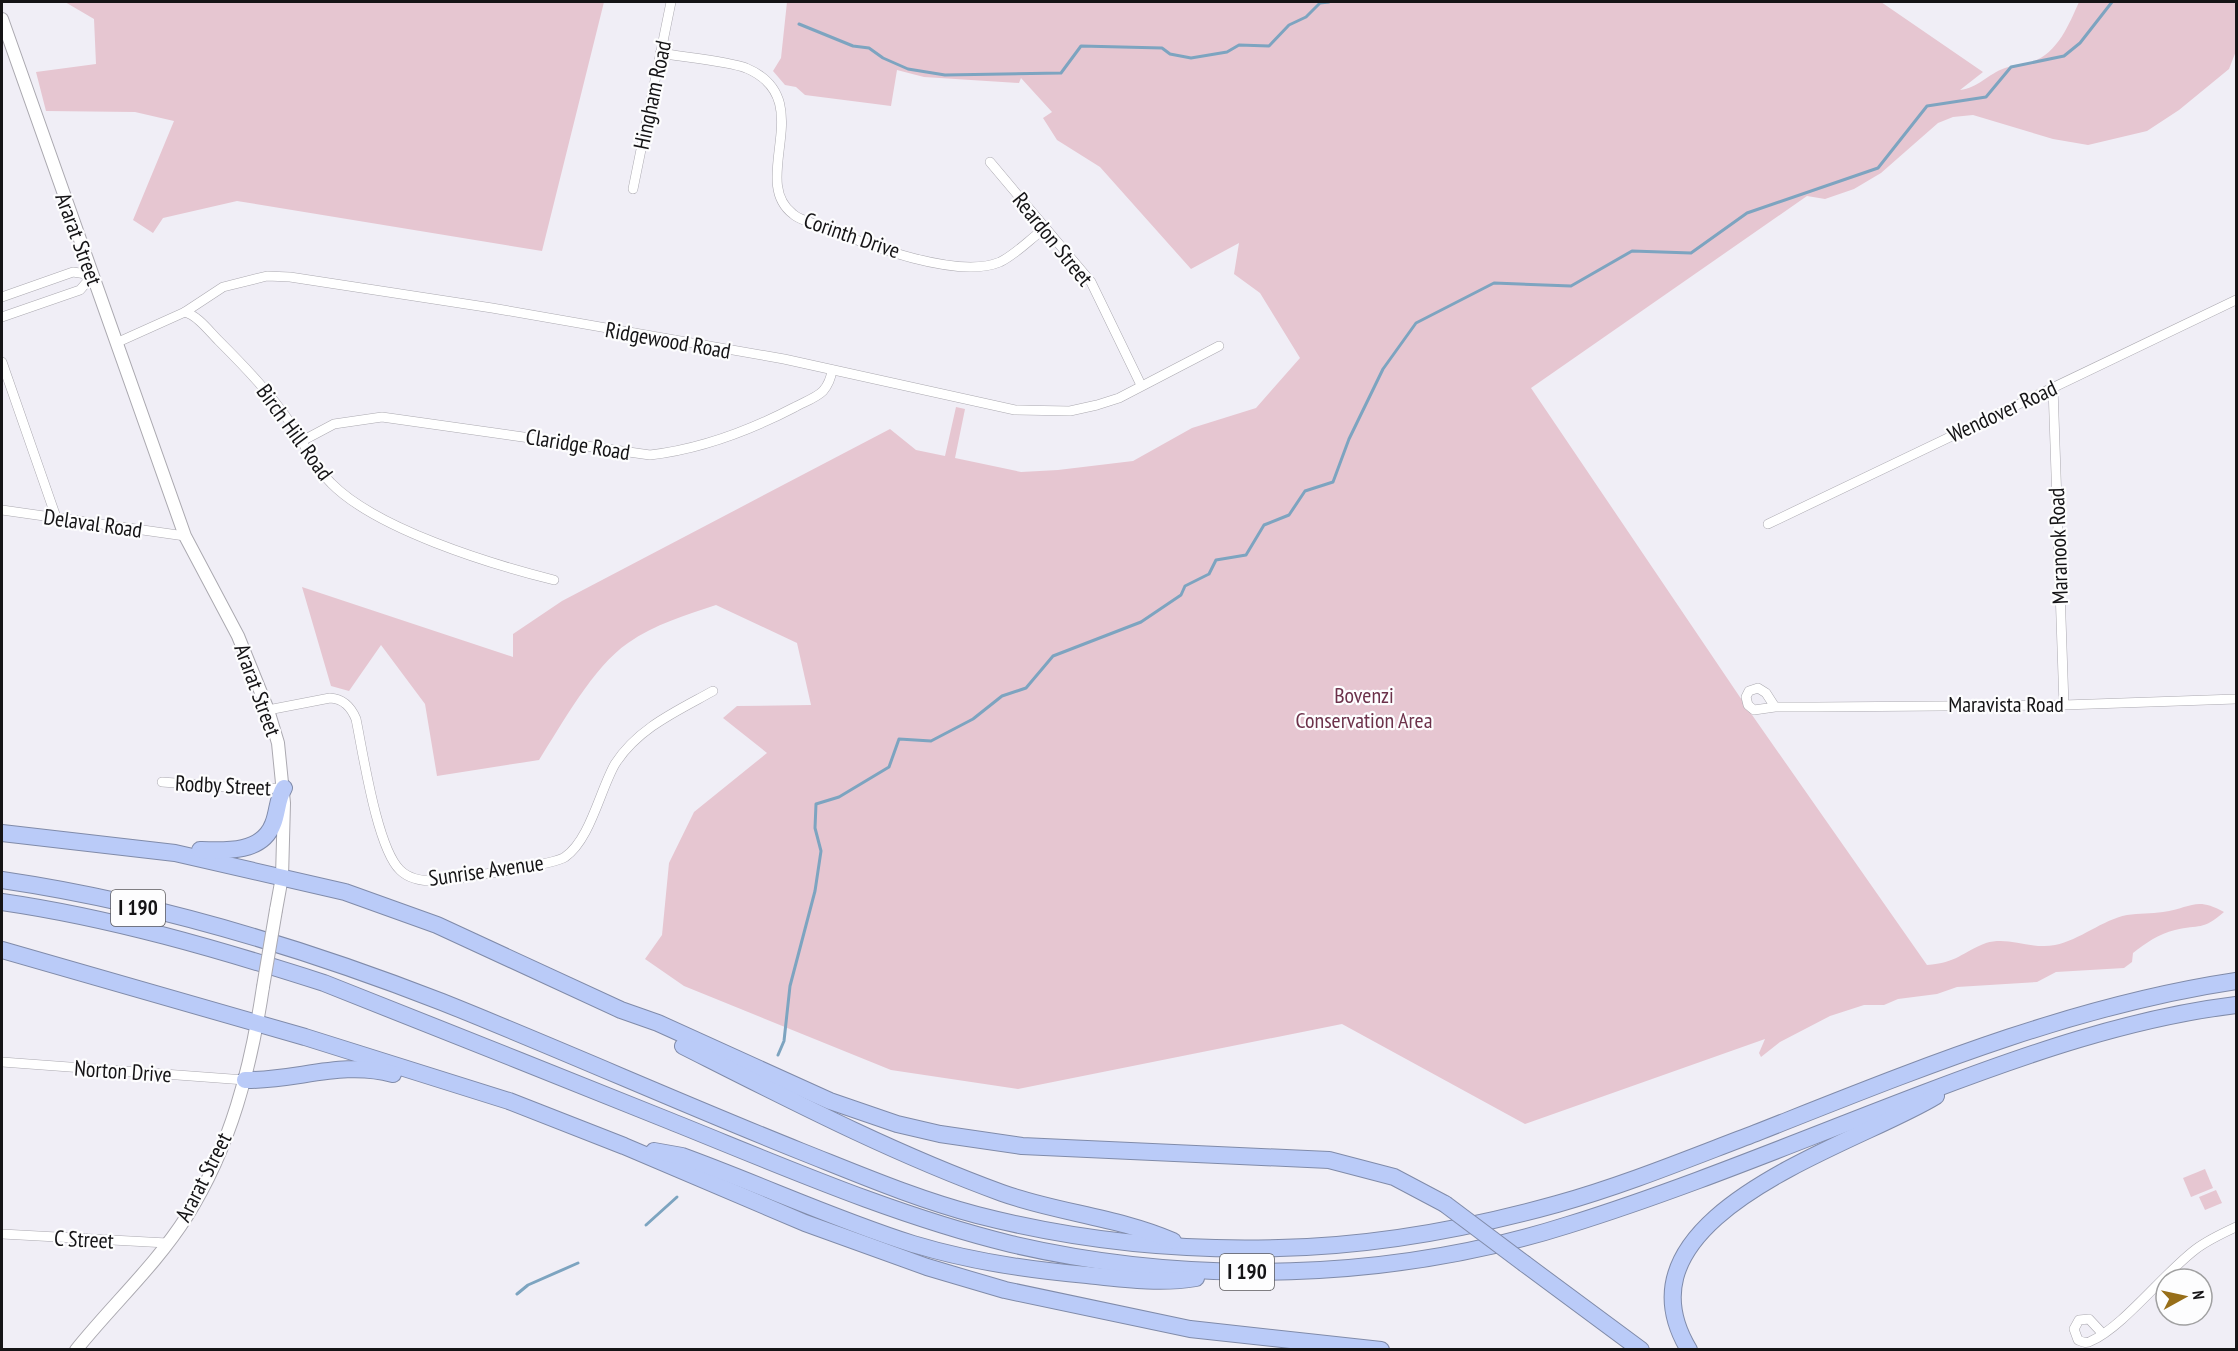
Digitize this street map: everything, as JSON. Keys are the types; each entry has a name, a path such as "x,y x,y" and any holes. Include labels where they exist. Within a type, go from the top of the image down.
{"highway":[{"path":"143,849 230,851 261,841 274,823 284,788"},
{"path":"6,834 197,857 345,892 415,916 621,1010 658,1023 830,1101 897,1124 940,1134 1022,1146 1329,1160 1394,1177 1445,1204 1641,1350"},
{"name":"I 190","path":"2,880 78,893 232,930 342,965 457,1008 889,1187 976,1215 1063,1232 1184,1247 1243,1249 1326,1246 1399,1238 1494,1220 1561,1203 1647,1175 1936,1063 2036,1028 2143,998 2236,981"},
{"name":"I 190","path":"2,902 127,926 246,958 324,983 812,1180 971,1233 1094,1260 1176,1270 1304,1271 1408,1260 1563,1227 1721,1172 1970,1075 2049,1048 2126,1027 2236,1005"},
{"path":"2,950 455,1083 624,1146 805,1223 927,1267 1005,1290 1190,1329 1382,1350"},
{"path":"621,1010 636,1022 713,1061 934,1168 1016,1198 1143,1228 1184,1247"},
{"path":"245,1080 263,1080 345,1068 368,1068 427,1083 455,1083"},
{"path":"1689,1350 1676,1320 1674,1295 1676,1275 1687,1250 1714,1218 1748,1193 1816,1156 1918,1107 1970,1075"},
{"path":"624,1146 682,1156 853,1223 914,1244 973,1259 1051,1272 1174,1281 1233,1272"}],"main road":[{"name":"Ararat Street","path":"2,25 184,536 238,636 268,710 278,743 284,788 282,878 245,1080 209,1174 188,1215 76,1350"}],"street":[{"name":"Hingham Road","path":"633,189 671,2"},
{"name":"Corinth Drive","path":"660,52 746,68 767,82 777,97 782,123 775,182 782,201 792,214 809,222 934,263 959,268 982,267 1002,261 1044,229"},
{"name":"Reardon Street","path":"990,162 1044,229 1091,282 1142,384"},
{"path":"2,297 73,272 93,276"},
{"path":"2,317 80,290 93,276"},
{"name":"Ridgewood Road","path":"116,343 185,312 223,287 267,276 290,277 492,308 832,370 1015,410 1039,412 1098,405 1219,346"},
{"name":"Wendover Road","path":"1768,524 2236,300"},
{"name":"Birch Hill Road","path":"185,312 204,325 252,373 302,441 316,467 331,484 367,512 429,540 554,580"},
{"path":"2,362 56,516"},
{"name":"Claridge Road","path":"302,441 334,424 382,417 650,455 673,453 717,441 780,415 820,394 827,385 832,370"},
{"name":"Maranook Road","path":"2053,387 2064,705"},
{"name":"Delaval Road","path":"2,510 184,536"},
{"name":"Sunrise Avenue","path":"268,710 330,698 340,700 348,706 356,719 389,855 405,874 419,880 434,881 564,858 576,846 612,770 634,740 657,723 713,691"},
{"name":"Maravista Road","path":"1776,707 2064,705 2236,699"},
{"name":"Rodby Street","path":"162,782 255,789 284,788"},
{"name":"Norton Drive","path":"2,1062 245,1080"},
{"path":"2103,1334 2197,1248 2236,1227"},
{"name":"C Street","path":"2,1234 167,1243"}],"green space":[{"path":"65,2 604,2 542,251 237,201 163,218 153,233 133,220 174,121 135,112 46,111 36,72 96,64 94,19"},
{"name":"Bovenzi Conservation Area","path":"787,2 1881,2 1983,72 1960,90 1972,87 2005,68 2041,58 2062,37 2079,2 2236,2 2236,51 2229,69 2179,110 2147,131 2088,145 2053,139 1973,115 1953,117 1938,123 1881,173 1854,189 1825,199 1807,196 1531,388 1750,712 1927,965 1953,960 1978,946 1995,941 2038,946 2055,945 2127,915 2163,912 2194,904 2207,905 2224,912 2201,926 2175,930 2152,939 2133,953 2132,962 2124,968 2056,972 2037,982 1957,987 1937,994 1898,999 1884,1005 1864,1005 1830,1016 1780,1042 1761,1057 1759,1053 1765,1039 1525,1124 1342,1024 1018,1089 891,1070 684,986 645,959 662,935 669,863 694,812 767,753 723,718 737,706 811,705 797,643 716,605 682,616 649,630 615,653 579,697 539,760 437,776 425,704 381,645 349,691 331,686 302,587 513,657 513,634 562,601 890,429 916,450 945,456 956,407 965,409 955,458 1021,472 1133,461 1192,428 1256,408 1300,358 1260,293 1234,274 1239,243 1191,269 1100,167 1057,140 1043,118 1052,112 1021,78 1019,83 924,77 897,70 891,106 805,95 796,87 785,85 773,71 781,58"},
{"path":"2205,1169 2213,1188 2191,1197 2183,1178"},
{"path":"2216,1190 2222,1203 2205,1210 2199,1197"}],"waterway":[{"path":"799,24 853,46 869,48 883,58 908,69 945,75 1061,73 1081,46 1162,48 1170,54 1191,58 1227,52 1239,45 1269,46 1289,25 1306,17 1320,3 1329,2"},
{"path":"778,1055 784,1041 790,986 815,891 821,851 815,828 816,804 839,797 889,767 899,739 931,741 973,719 1002,696 1026,688 1053,656 1141,622 1181,595 1185,586 1209,574 1216,560 1246,555 1264,525 1289,515 1305,491 1333,482 1349,439 1383,369 1416,323 1494,283 1571,286 1632,251 1691,253 1747,213 1878,168 1927,106 1986,97 2011,67 2064,56 2080,43 2112,2"},
{"path":"646,1225 677,1197"},
{"path":"517,1294 528,1285 578,1263"}]}
